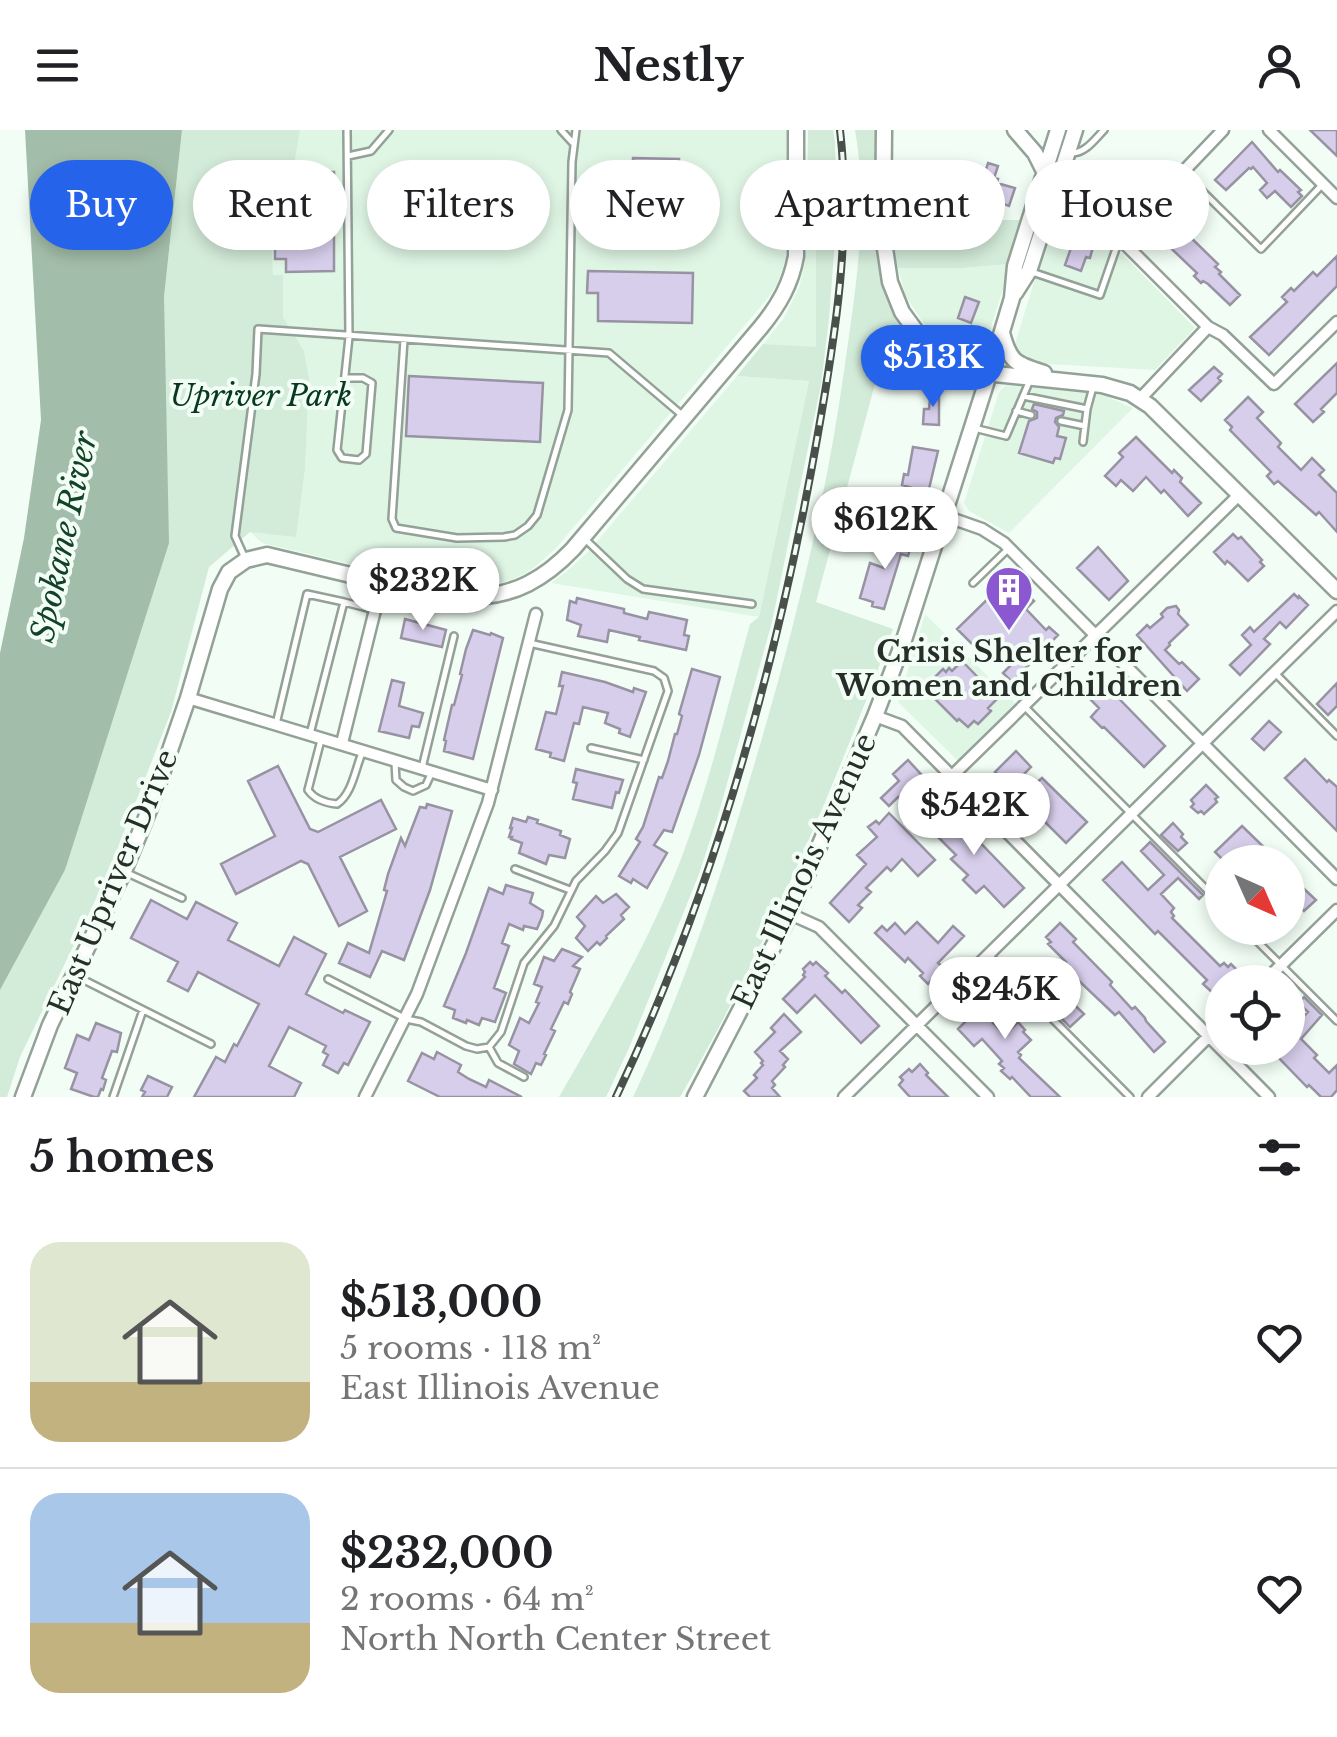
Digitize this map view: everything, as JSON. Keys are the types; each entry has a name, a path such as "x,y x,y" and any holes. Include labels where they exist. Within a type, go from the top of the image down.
{"street":[{"path":"246,560 266,555 437,595 472,598 505,592 536,579 565,557 770,316 790,280 796,256 796,130"},
{"path":"884,130 883,235 890,282 902,312 921,338 966,371 1120,388 1140,399 1337,591"},
{"path":"1019,135 1038,142 1057,130"},
{"name":"East Illinois Avenue","path":"1048,160 1057,130"},
{"name":"East Illinois Avenue","path":"1066,160 1075,130"},
{"path":"1193,160 1222,130"},
{"path":"1269,130 1337,198"},
{"path":"1019,135 1040,160"},
{"name":"East Illinois Avenue","path":"698,1095 790,914 903,644 1012,298 1014,266 1025,232"},
{"name":"East Illinois Avenue","path":"1012,298 1029,271 1036,250"},
{"path":"1131,250 1208,328 1223,334 1274,384 1337,322"},
{"path":"1140,399 1208,328"},
{"path":"1002,331 1013,360 1069,380"},
{"path":"951,777 1240,494"},
{"path":"945,516 982,529 1009,548 1337,878"},
{"name":"East Upriver Drive","path":"23,1097 50,1025 124,871 166,765 220,589 229,572 246,560"},
{"path":"342,743 374,610"},
{"path":"844,1097 1337,610"},
{"path":"365,1097 406,1019 492,790 536,614"},
{"path":"188,698 492,790"},
{"path":"875,716 902,726 1205,1033"},
{"path":"1282,965 1337,910"},
{"path":"790,914 819,928 988,1097"},
{"path":"1148,1097 1205,1039"},
{"path":"1237,1065 1269,1097"}],"lane":[{"path":"345,378 368,380 372,387 366,454 359,460 342,458 338,450 345,378 349,337 347,130"},
{"path":"348,158 371,152 389,130"},
{"path":"561,130 573,144"},
{"path":"404,340 392,519 396,528 457,538 515,535 537,515 568,410 576,130"},
{"path":"1068,153 1085,149 1104,130"},
{"path":"1209,198 1260,249 1323,184"},
{"path":"1029,271 1100,295 1116,250"},
{"path":"246,560 234,536 256,374 258,329 609,353 684,418"},
{"path":"971,428 1006,436 1030,378"},
{"path":"1083,442 1094,384"},
{"path":"1023,396 1087,409"},
{"path":"1016,412 1031,414"},
{"path":"1061,421 1085,426"},
{"path":"582,537 637,586 752,604"},
{"path":"973,583 1009,548"},
{"path":"276,724 308,594 374,610"},
{"path":"344,602 308,790 326,803 340,804 363,750"},
{"path":"396,760 396,780 404,788 413,790 426,785 454,636"},
{"path":"328,979 473,1049 489,1047 501,1032 524,962 554,926 570,890 614,840 667,694 661,675 654,671 529,643"},
{"path":"1274,672 1337,736"},
{"path":"1024,706 1205,888"},
{"path":"591,748 644,760"},
{"path":"514,869 570,890"},
{"path":"124,871 182,898"},
{"path":"1261,945 1282,965"},
{"path":"988,954 1130,1097"},
{"path":"74,975 211,1044"},
{"path":"1305,988 1337,1021"},
{"path":"112,1097 143,1010"},
{"path":"489,1047 498,1063 524,1077"}],"shaded area":[{"path":"300,130 786,130 786,160 740,160 740,250 786,250 786,255 776,286 767,299 557,547 535,567 511,580 479,587 446,587 262,543 250,532 296,536 305,469 309,377 304,351 283,317 283,276 273,276 272,250 347,250 347,160 280,160"},
{"path":"805,250 816,250 816,348 763,344 783,319 799,288"},
{"path":"1044,250 1118,250 1195,328 1155,370 1030,363 1019,359 1014,347"},
{"path":"1011,264 976,364 954,353 928,330 905,295 898,268 962,268"},
{"path":"737,376 809,381 759,617 551,583 588,552"},
{"path":"1006,385 1082,390 1133,408 1009,533 969,511 964,503 999,392"},
{"path":"925,614 1016,704 958,761 898,702"}],"green space":[{"name":"Upriver Park","path":"182,130 300,130 295,160 193,160 193,250 272,250 273,275 283,275 283,317 304,351 309,377 305,469 296,537 250,532 209,567 171,712 106,878 20,1057 7,1097 0,1097 0,990 65,870 169,250 173,250"},
{"path":"808,130 833,130 836,160 807,160"},
{"path":"855,130 879,130 879,160 859,159"},
{"path":"1005,220 1025,220 1011,264 898,268 894,251 1005,250"},
{"path":"816,250 834,250 821,385 772,622 718,816 699,874 606,1097 559,1097 655,920 681,859 750,624 759,617 809,381 737,376 763,344 816,347"},
{"path":"859,250 881,250 881,262 926,349 961,376 968,390 875,384 816,602 893,629 797,868 680,1097 633,1097 670,1014 717,886 771,707 829,463"}],"water":[{"path":"25,130 182,130 173,214 173,160 30,160 30,221"},
{"name":"Spokane River","path":"32,250 169,250 164,297 169,543 65,870 0,990 0,653 24,538 41,420"}],"building":[{"path":"1310,130 1337,130 1337,156"},
{"path":"1252,142 1278,172 1301,190 1298,192 1302,196 1291,207 1275,191 1267,198 1260,190 1267,183 1253,167 1226,190 1215,180"},
{"path":"633,158 679,159 679,160"},
{"path":"1005,185 1015,188 1009,206 1005,205"},
{"path":"275,250 334,250 334,271 286,272 286,259 275,259"},
{"path":"1070,250 1092,250 1081,271 1065,265"},
{"path":"1173,250 1204,250 1218,264 1215,267 1219,274 1240,295 1230,305 1208,284 1201,283 1194,276 1197,273"},
{"path":"1337,256 1337,286 1269,355 1250,337 1287,302 1282,297 1291,288 1294,291 1313,272 1317,276"},
{"path":"588,271 693,273 692,323 598,321 598,293 587,293"},
{"path":"965,297 979,302 971,323 958,318"},
{"path":"1337,363 1337,393 1313,422 1295,404"},
{"path":"1214,367 1222,374 1218,378 1221,381 1201,401 1189,390"},
{"path":"409,376 543,383 540,442 406,436"},
{"path":"931,390 939,391 939,425 923,424"},
{"path":"1248,397 1263,412 1257,418 1281,443 1278,447 1301,470 1312,458 1324,470 1319,475 1337,493 1337,532 1319,512 1316,515 1278,481 1274,484 1267,476 1271,472 1230,430 1232,427 1225,420"},
{"path":"1034,404 1064,411 1055,422 1059,427 1057,436 1066,438 1060,459 1055,458 1053,463 1019,453 1029,421 1037,418 1032,409"},
{"path":"1136,437 1182,478 1180,482 1201,503 1188,516 1146,477 1133,491 1121,480 1116,486 1105,476 1123,457 1119,453"},
{"path":"913,447 938,451 928,493 902,485"},
{"path":"900,532 914,536 908,556 901,554 884,609 872,606 873,602 860,598 870,563 884,568 890,541 896,543"},
{"path":"1233,534 1241,537 1264,566 1248,581 1214,552"},
{"path":"1098,547 1128,581 1109,600 1077,568"},
{"name":"Crisis Shelter for Women and Children","path":"1008,579 1034,601 1026,609 1046,630 1049,627 1058,635 1012,682 1003,673 1012,664 998,650 988,660 957,629"},
{"path":"1294,594 1308,605 1286,628 1280,622 1264,639 1270,644 1240,675 1230,665 1251,645 1242,635 1250,627 1254,632"},
{"path":"577,598 647,619 649,612 687,620 686,650 609,630 607,642 578,636 581,625 567,620 570,601 576,603"},
{"path":"1176,606 1188,625 1165,650 1199,679 1187,691 1137,635 1163,617 1161,614 1167,608"},
{"path":"405,619 446,630 442,647 401,638"},
{"path":"473,630 503,638 473,759 444,751 444,740"},
{"path":"962,661 998,698 978,724 974,721 968,727 929,693 931,681 943,669 952,671"},
{"path":"692,669 720,677 699,755 672,832 664,830 654,845 667,853 647,888 619,876 640,842 636,839 677,734"},
{"path":"562,672 633,692 634,688 646,692 630,737 605,723 608,713 583,707 579,724 574,723 564,761 536,749 546,712 556,714"},
{"path":"1098,677 1165,746 1144,767 1091,717 1099,708 1083,692"},
{"path":"392,680 404,683 399,706 423,713 419,727 412,726 409,738 379,731"},
{"path":"1337,683 1337,706 1328,715 1317,704"},
{"path":"1269,721 1281,732 1264,750 1252,739"},
{"path":"1016,751 1031,767 1011,787 995,772"},
{"path":"1305,759 1337,787 1337,831 1285,778"},
{"path":"908,760 929,783 906,805 898,797 889,806 881,798 899,781 893,774"},
{"path":"278,766 310,829 318,832 381,800 396,829 340,857 367,911 339,926 308,864 301,861 236,894 221,864 275,836 248,781"},
{"path":"576,769 623,780 612,808 573,799"},
{"path":"1042,778 1087,822 1066,843 1020,797"},
{"path":"1206,785 1218,797 1217,802 1204,814 1198,813 1191,807 1191,800"},
{"path":"939,800 1024,888 1004,907 984,886 976,893 963,880 968,875 951,859 956,855 931,830 939,823 928,811"},
{"path":"427,804 452,811 430,890 404,960 382,951 370,977 339,963 348,943 369,953 401,838 405,846 420,807 426,808"},
{"path":"889,813 935,860 918,876 902,859 891,871 887,867 866,888 871,892 849,922 830,903 866,864 857,855 877,837 868,827 876,821 879,824"},
{"path":"528,817 570,839 565,858 549,855 546,864 519,853 522,843 509,837 510,828 513,818 526,822"},
{"path":"1173,823 1187,843 1178,851 1161,835"},
{"path":"1242,826 1262,845 1222,845"},
{"path":"1150,842 1203,895 1199,899 1178,878 1161,894 1174,908 1172,918 1219,965 1205,965 1205,978 1103,880 1122,862 1148,890 1164,875 1141,851"},
{"path":"506,885 533,893 530,903 543,911 542,917 537,929 524,926 523,930 509,924 502,943 509,946 494,988 506,993 495,1022 482,1018 479,1025 467,1020 466,1023 453,1018 455,1010 444,1006 489,888 503,894"},
{"path":"1305,890 1316,900 1305,910"},
{"path":"616,894 629,907 621,915 624,919 600,945 597,942 588,951 576,938 585,926 577,917 596,896 603,903"},
{"path":"151,900 187,919 196,902 237,923 228,940 279,966 294,937 326,954 306,994 370,1022 348,1065 344,1063 338,1073 323,1065 328,1055 323,1052 326,1046 289,1027 269,1066 301,1083 294,1097 194,1097 216,1057 225,1062 234,1044 237,1046 259,1004 198,972 188,991 168,981 178,962 131,938"},
{"path":"917,922 938,943 953,926 964,936 938,963 944,968 928,984 908,958 905,962 875,933 882,926 887,931 895,923 905,934"},
{"path":"1060,923 1112,982 1110,985 1165,1042 1154,1052 1119,1012 1115,1015 1076,978 1063,994 1084,1014 1070,1027 1041,998 1066,973 1060,967 1066,962 1046,937"},
{"path":"562,949 582,957 573,966 580,969 568,1004 564,1002 551,1029 555,1031 546,1055 531,1074 514,1064 519,1051 509,1045 520,1018 529,1023 539,1003 536,1002 542,987 534,984 544,957 554,961"},
{"path":"816,962 828,973 825,976 842,993 845,990 879,1026 861,1043 815,995 797,1013 783,999 805,977 803,969"},
{"path":"1005,982 1019,995 993,1023 1005,1035 1018,1022 1031,1040 1018,1052 1019,1058 1060,1097 1031,1097 1001,1071 1002,1061 982,1039 974,1046 958,1029"},
{"path":"1305,998 1322,1015 1305,1034 1305,1015"},
{"path":"784,1014 801,1032 780,1051 788,1059 772,1081 772,1088 780,1097 750,1097 744,1091 763,1065 755,1052 775,1032 771,1028"},
{"path":"96,1023 121,1033 117,1052 112,1051 102,1078 106,1080 103,1090 94,1097 71,1089 77,1073 65,1068 77,1035 89,1040"},
{"path":"1305,1043 1329,1073 1337,1065 1337,1090 1331,1097 1321,1097 1286,1065 1305,1065"},
{"path":"437,1052 461,1065 458,1072 469,1079 486,1087 489,1080 522,1097 440,1097 408,1081 422,1053 434,1059"},
{"path":"920,1064 948,1097 910,1097 899,1085 903,1080 900,1077"},
{"path":"148,1076 172,1087 167,1097 142,1097"}],"railway":[{"path":"616,1097 684,938 713,857 783,608 817,439 835,324 844,208 840,130"}],"place":[{"name":"Crisis Shelter for Women and Children","path":"1009,632"}]}
